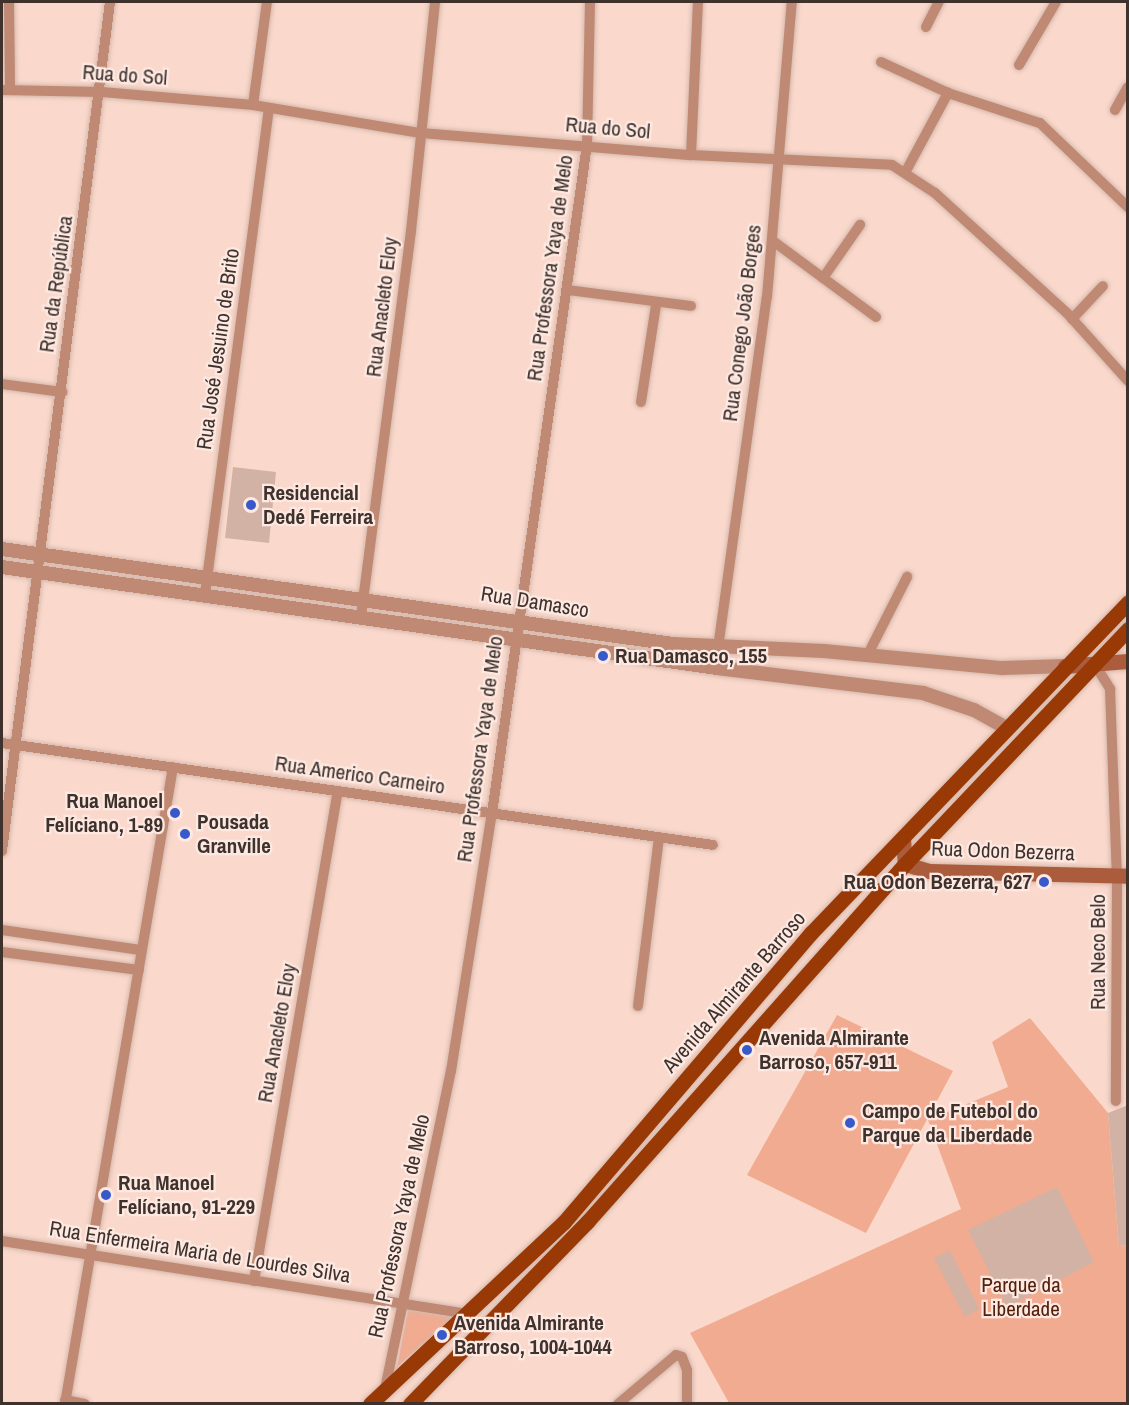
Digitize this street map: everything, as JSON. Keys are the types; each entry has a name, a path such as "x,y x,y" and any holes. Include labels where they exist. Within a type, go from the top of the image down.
{"main road":[{"name":"Avenida Almirante Barroso","path":"370,1404 464,1312 564,1222 638,1140 726,1027 1065,666 1128,603"},
{"name":"Avenida Almirante Barroso","path":"410,1404 587,1222 905,864 1128,629"},
{"path":"1065,666 1128,661"},
{"name":"Rua Odon Bezerra","path":"903,838 905,864 930,871 1123,876"}],"street":[{"path":"6,90 9,2"},
{"name":"Rua da República","path":"2,850 18,745 40,554 102,92 110,2"},
{"path":"253,105 267,2"},
{"name":"Rua Anacleto Eloy","path":"361,616 435,2"},
{"name":"Rua Professora Yaya de Melo","path":"385,1389 451,1071 492,813 514,639 568,290 587,145 590,2"},
{"path":"691,155 698,2"},
{"name":"Rua Conego João Borges","path":"718,648 773,241 792,2"},
{"path":"926,27 939,2"},
{"path":"1019,65 1056,2"},
{"path":"881,62 948,93 1040,123 1128,207"},
{"path":"1115,110 1128,87"},
{"name":"Rua do Sol","path":"6,90 102,92 253,105 421,133 691,155 779,157 892,165 906,171 1072,319 1128,381"},
{"path":"906,171 948,93"},
{"name":"Rua José Jesuino de Brito","path":"205,594 269,109"},
{"path":"823,278 860,225"},
{"path":"773,241 876,317"},
{"path":"1072,319 1103,286"},
{"path":"568,290 656,304 691,306"},
{"path":"640,402 656,304"},
{"path":"2,384 62,392"},
{"name":"Rua Damasco","path":"2,549 718,648 867,656 1002,668 1065,666"},
{"name":"Rua Damasco","path":"2,567 514,639 923,693 974,710 1006,729"},
{"path":"867,656 907,577"},
{"name":"Rua Neco Belo","path":"1094,663 1110,689 1123,876 1116,1101"},
{"name":"Rua Americo Carneiro","path":"2,743 713,845"},
{"path":"85,1404 65,1402 173,768"},
{"name":"Rua Anacleto Eloy","path":"254,1281 338,791"},
{"path":"638,1005 658,837"},
{"path":"2,930 141,950"},
{"path":"2,952 139,970"},
{"name":"Rua Enfermeira Maria de Lourdes Silva","path":"2,1241 464,1312"},
{"path":"618,1404 668,1357 682,1357 687,1370 687,1404"}],"green space":[{"name":"Campo de Futebol do Parque da Liberdade","path":"837,1015 953,1071 866,1233 747,1175"},
{"name":"Parque da Liberdade","path":"1030,1018 1108,1113 1119,1246 1127,1245 1127,1403 729,1403 690,1333 961,1209 928,1120 1008,1087 992,1042"},
{"path":"408,1310 453,1317 397,1367"}],"building":[{"name":"Residencial Dedé Ferreira","path":"233,467 276,472 269,543 225,538"},
{"path":"1128,1105 1128,1245 1119,1246 1108,1113"},
{"path":"1057,1187 1094,1262 1007,1307 968,1230"},
{"path":"950,1250 979,1309 965,1317 934,1258"}],"place":[{"name":"Residencial Dedé Ferreira","path":"251,505"},
{"name":"Rua Damasco, 155","path":"603,656"},
{"name":"Rua Manoel Felíciano, 1-89","path":"175,813"},
{"name":"Pousada Granville","path":"185,834"},
{"name":"Rua Odon Bezerra, 627","path":"1044,882"},
{"name":"Avenida Almirante Barroso, 657-911","path":"747,1050"},
{"name":"Campo de Futebol do Parque da Liberdade","path":"850,1123"},
{"name":"Rua Manoel Felíciano, 91-229","path":"106,1195"},
{"name":"Avenida Almirante Barroso, 1004-1044","path":"442,1335"}]}
